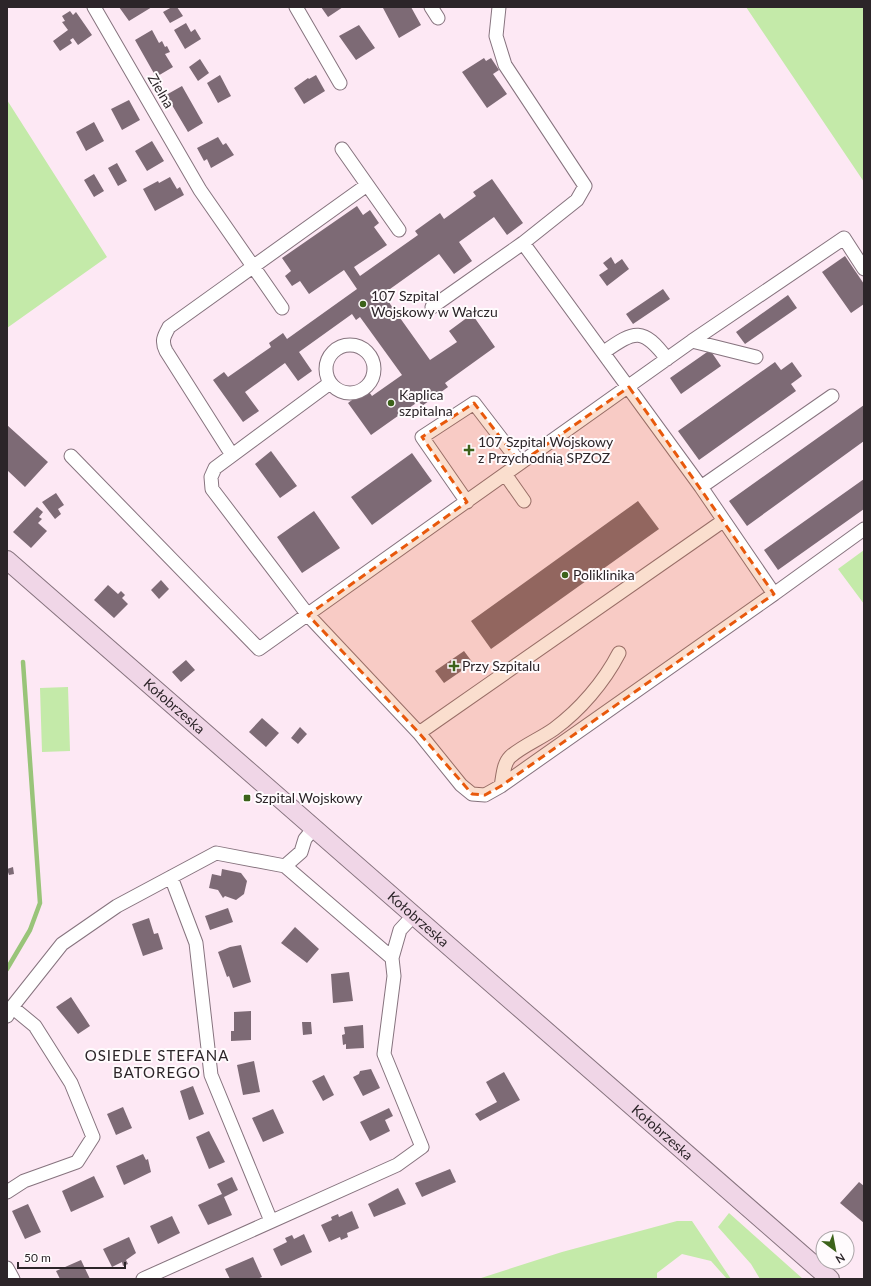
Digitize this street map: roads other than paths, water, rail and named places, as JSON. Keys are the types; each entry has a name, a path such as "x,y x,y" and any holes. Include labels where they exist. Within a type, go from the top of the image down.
{"main road":[{"name":"Kołobrzeska","path":"7,560 830,1279"}],"street":[{"name":"Zielna","path":"94,7 200,190 282,308"},
{"path":"296,7 340,84"},
{"path":"432,307 523,243 578,200 585,186 505,65 496,36 499,7"},
{"path":"342,149 400,230"},
{"path":"232,455 162,343 164,335 169,327 367,185"},
{"path":"71,456 259,649 692,341 844,238 864,269"},
{"path":"523,243 701,487 774,594"},
{"path":"604,352 623,339 636,335 645,336 655,344 667,359"},
{"path":"692,341 756,357"},
{"path":"330,383 215,468 211,477 212,489 308,615 419,733 461,786 472,794 485,795 501,786 864,529"},
{"path":"701,487 832,396"},
{"path":"467,502 422,437 474,402 520,463"},
{"path":"505,474 524,501"},
{"path":"419,733 723,521"},
{"path":"501,786 509,758 553,729 575,712 611,668 619,653"},
{"path":"285,866 301,852 305,839 314,828"},
{"path":"7,1192 24,1181 77,1162 93,1138 71,1083 35,1026 10,1012 62,944 117,906 216,854 285,866 392,958"},
{"path":"172,877 196,943 211,1075 271,1221"},
{"path":"144,1279 397,1165 422,1147 384,1054 394,976 392,958 400,930 413,916"},
{"path":"7,1268 12,1279"}],"waterway":[{"path":"7,969 30,930 40,903 23,662"}],"place":[{"name":"107 Szpital Wojskowy w Wałczu","path":"363,304"},
{"name":"Kaplica szpitalna","path":"391,403"},
{"name":"107 Szpital Wojskowy z Przychodnią SPZOZ","path":"469,450"},
{"name":"Poliklinika","path":"565,575"},
{"name":"Przy Szpitalu","path":"454,666"},
{"name":"Szpital Wojskowy","path":"247,798"}],"district":[{"name":"OSIEDLE STEFANA BATOREGO","path":"157,1064"}]}
